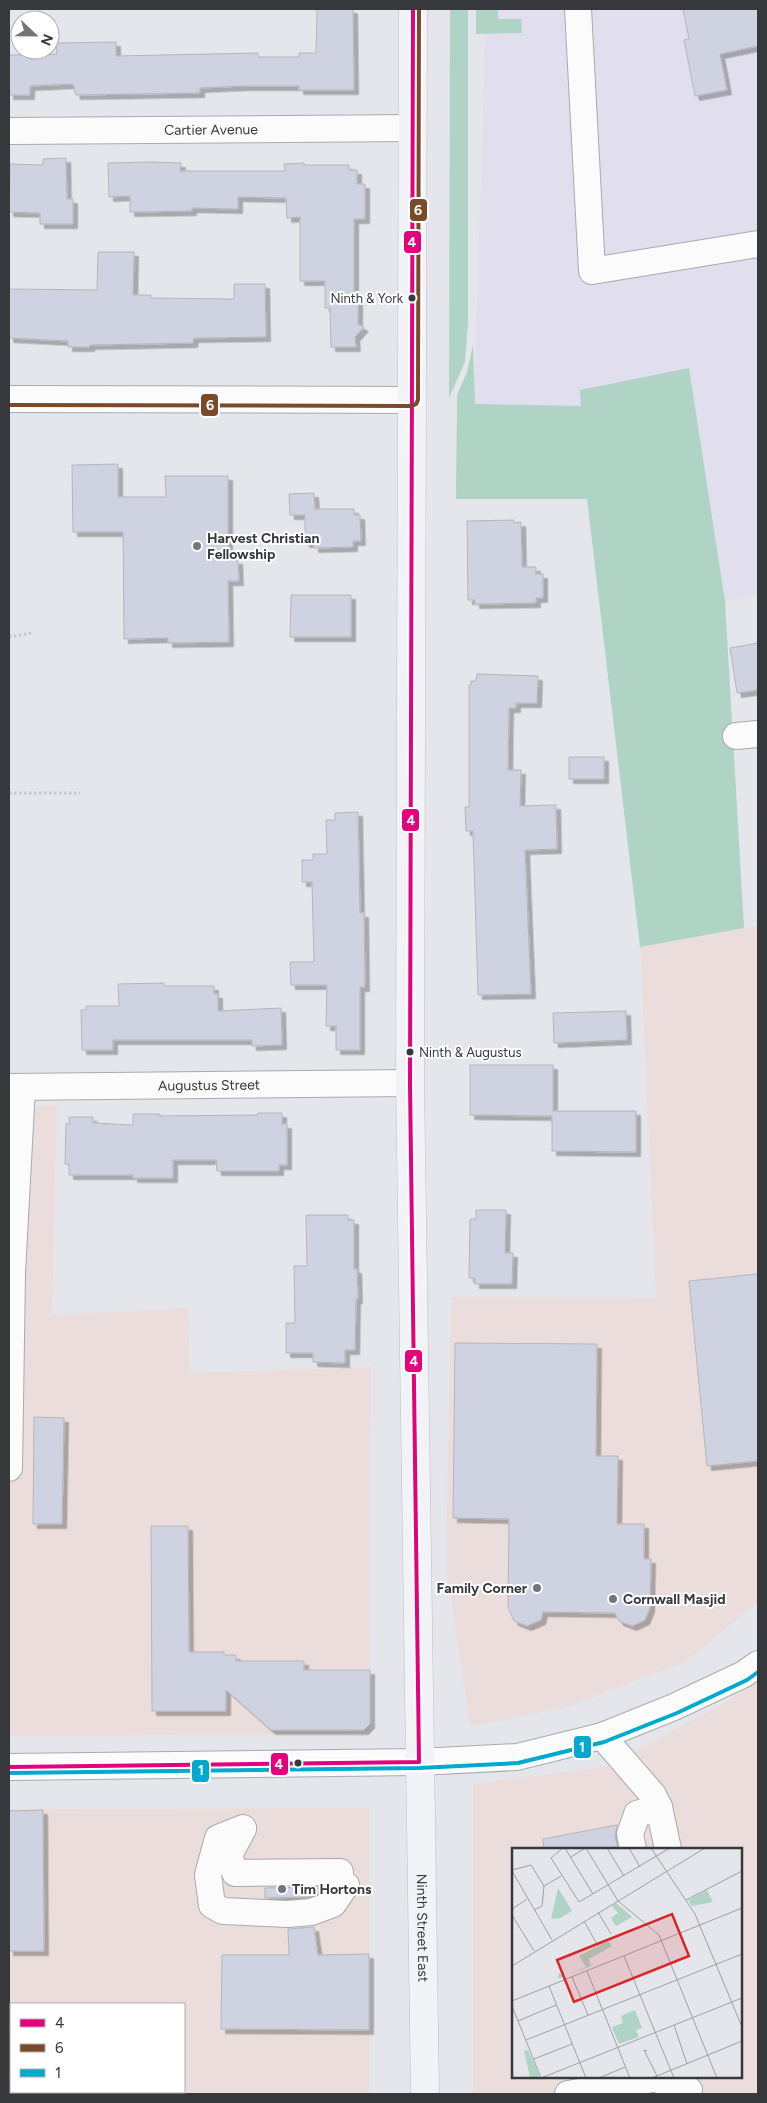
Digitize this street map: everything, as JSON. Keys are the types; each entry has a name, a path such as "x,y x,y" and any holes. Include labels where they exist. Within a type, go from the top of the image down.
{"main road":[{"name":"Ninth Street East","path":"413,9 410,1082 419,1762 428,2093"}],"street":[{"path":"578,9 592,271 758,244"},
{"name":"Cartier Avenue","path":"9,131 413,128"},
{"path":"9,399 412,400"},
{"name":"Augustus Street","path":"15,1087 410,1082"},
{"path":"9,1468 15,1087"},
{"path":"9,1767 419,1762 517,1757 602,1736 674,1707 744,1674 758,1664"},
{"path":"602,1736 653,1795 659,1808 668,1848"},
{"path":"633,1848 630,1834 636,1814 659,1808"},
{"path":"243,1828 229,1855 235,1872 343,1879 333,1904 311,1912 288,1914 223,1911 212,1905 208,1875 218,1838 243,1828"},
{"path":"568,2094 658,2078"}],"path":[{"path":"9,637 32,633"},
{"path":"9,793 80,793"}],"shaded area":[{"path":"486,9 758,9 758,595 725,601 689,368 580,390 582,406 474,404"},
{"path":"758,926 758,1602 687,1661 570,1706 470,1727 446,1567 451,1297 656,1298 640,947"},
{"path":"9,1106 57,1106 52,1315 188,1308 190,1373 371,1367 370,1733 9,1737"},
{"path":"758,1681 758,2094 473,2094 473,1784 608,1766 719,1706"},
{"path":"369,1808 369,2094 9,2094 9,1809"}],"green space":[{"path":"450,9 468,9 468,324 465,362 449,398"},
{"path":"476,9 498,9 498,19 521,19 522,33 476,34"},
{"path":"473,345 475,404 581,406 580,390 689,368 725,601 744,928 640,947 587,499 456,499 457,395 467,372"}],"building":[{"path":"317,9 353,9 354,90 299,90 299,86 243,86 200,88 200,93 76,95 73,84 30,86 30,95 9,95 9,55 10,60 60,60 60,43 116,42 116,56 258,53 258,57 299,57 299,53 316,53"},
{"path":"683,9 758,9 758,46 720,54 727,90 695,96 684,40 689,39"},
{"path":"66,158 67,199 73,199 73,224 40,224 40,213 9,212 10,164 43,165 43,159"},
{"path":"108,163 181,163 180,171 285,171 284,164 304,163 304,165 349,165 349,170 357,170 357,184 365,184 365,219 354,219 354,296 358,296 358,324 364,327 355,337 356,347 331,347 330,308 325,308 325,281 300,281 300,217 287,218 286,198 238,197 238,209 192,208 192,211 130,212 130,196 109,197"},
{"path":"98,252 134,252 133,295 151,295 151,298 234,299 234,284 265,284 266,337 194,338 193,343 90,345 90,347 68,347 68,341 9,338 9,289 97,290"},
{"name":"Harvest Christian Fellowship","path":"118,464 118,497 166,497 165,476 228,476 228,560 238,560 239,581 228,581 229,642 168,643 168,638 124,639 123,532 73,532 72,465"},
{"path":"314,493 315,509 354,509 354,515 360,515 361,541 353,541 353,547 314,548 314,543 305,543 305,515 290,515 289,494"},
{"path":"514,520 514,523 521,522 522,567 536,567 536,574 543,574 543,598 536,598 536,603 475,604 475,600 468,600 467,521"},
{"path":"291,595 351,595 351,637 290,637"},
{"path":"758,643 758,690 737,693 730,648"},
{"path":"477,674 538,676 537,703 516,703 516,708 509,708 508,770 521,770 520,806 556,805 557,849 525,850 531,994 478,995 473,831 466,831 465,807 469,807 469,685 471,685 471,681 476,681"},
{"path":"569,757 604,757 604,779 569,779"},
{"path":"358,812 360,913 364,913 365,987 360,987 360,1050 336,1050 336,1026 326,1026 327,985 291,985 290,962 314,962 312,882 302,882 302,860 313,860 313,854 327,854 326,820 335,820 335,813"},
{"path":"164,983 164,986 214,986 214,994 218,994 218,1011 281,1008 282,1045 252,1046 252,1040 113,1040 113,1050 82,1050 81,1010 86,1010 86,1006 119,1006 118,984"},
{"path":"626,1011 627,1040 554,1043 553,1013"},
{"path":"470,1065 553,1065 553,1111 636,1111 636,1152 552,1151 552,1116 470,1115"},
{"path":"258,1113 282,1113 282,1124 287,1124 287,1165 279,1165 279,1171 217,1171 216,1160 173,1160 173,1178 133,1178 133,1175 69,1175 69,1164 65,1164 66,1123 70,1124 69,1117 93,1117 93,1123 133,1125 133,1114 160,1114 160,1116 258,1115"},
{"path":"476,1210 506,1210 505,1253 513,1253 512,1284 475,1284 475,1278 469,1278 470,1219 476,1219"},
{"path":"306,1215 348,1215 348,1220 354,1220 354,1269 357,1269 358,1299 356,1299 355,1350 345,1350 345,1363 313,1362 313,1353 286,1353 286,1323 295,1323 294,1266 307,1266"},
{"path":"758,1274 758,1461 707,1466 689,1281"},
{"path":"455,1343 597,1344 596,1456 618,1456 617,1524 644,1524 644,1559 651,1559 650,1608 645,1620 632,1626 619,1621 615,1613 543,1612 541,1620 527,1626 514,1621 508,1607 509,1519 453,1518"},
{"path":"34,1417 64,1418 62,1524 33,1524"},
{"path":"151,1526 188,1526 189,1652 224,1652 224,1655 236,1655 236,1661 304,1661 304,1670 370,1670 370,1724 364,1730 271,1730 226,1690 226,1711 152,1711"},
{"path":"43,1810 44,1951 9,1951 9,1811"},
{"path":"617,1825 615,1836 618,1848 544,1848 543,1839"},
{"path":"318,1887 318,1894 308,1897 265,1898 265,1888"},
{"path":"314,1927 318,1955 369,1954 369,2030 221,2029 222,1955 289,1955 288,1929"}],"transit line":[{"name":"4","path":"9,1767 419,1762 410,1083 413,9"},
{"name":"6","path":"9,405 412,406 416,404 418,400 419,9"},
{"name":"1","path":"9,1773 419,1768 518,1763 604,1742 677,1713 747,1680 758,1672"}],"place":[{"name":"Ninth & York","path":"412,298"},
{"name":"Harvest Christian Fellowship","path":"197,546"},
{"name":"Ninth & Augustus","path":"410,1052"},
{"name":"Family Corner","path":"537,1588"},
{"name":"Cornwall Masjid","path":"613,1599"},
{"name":"Tim Hortons","path":"282,1889"}]}
